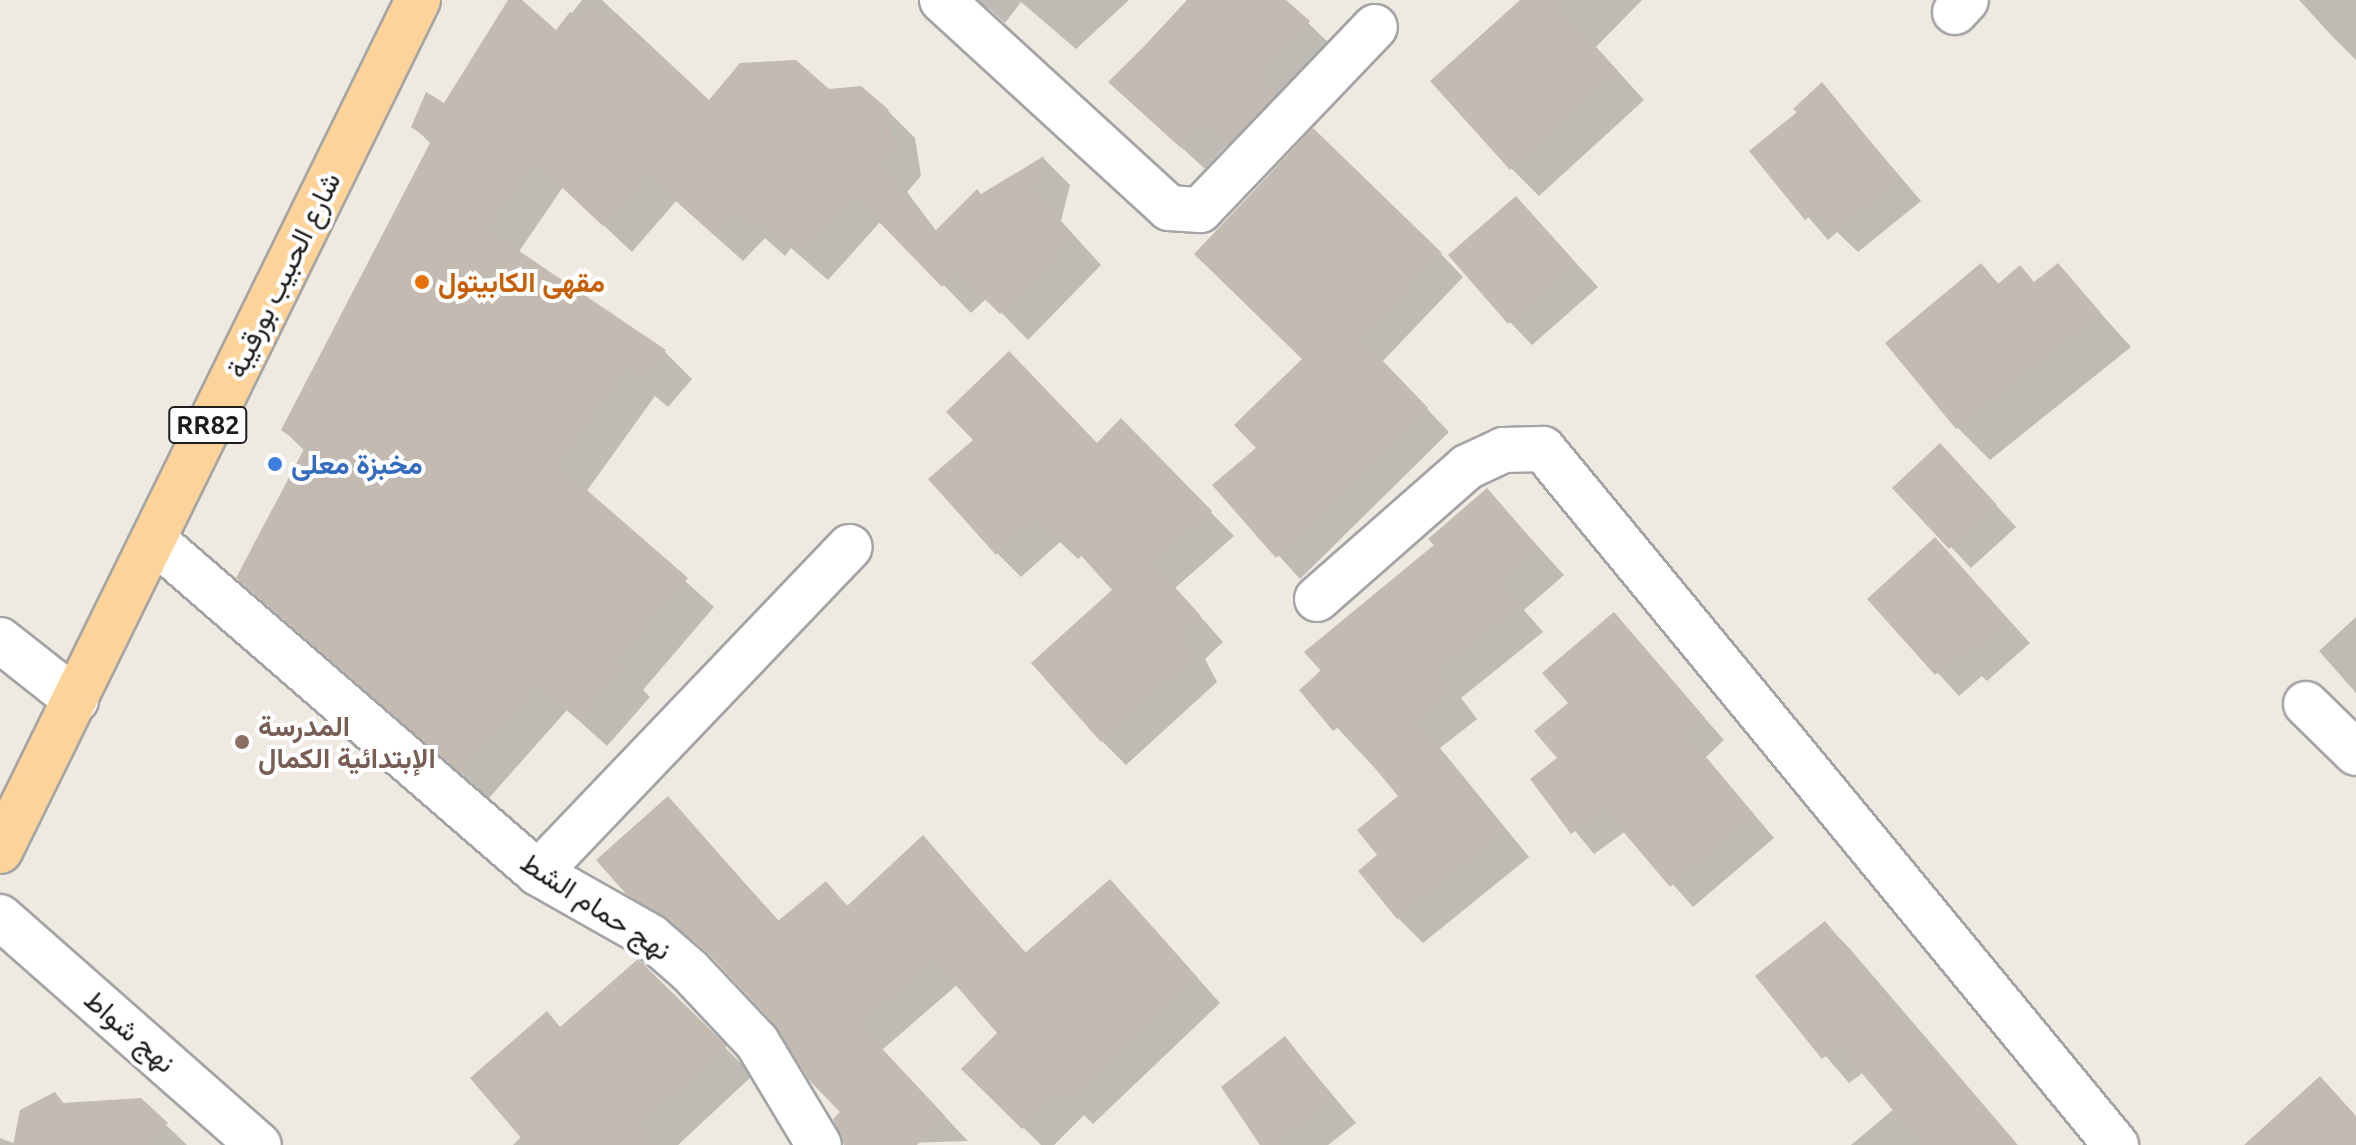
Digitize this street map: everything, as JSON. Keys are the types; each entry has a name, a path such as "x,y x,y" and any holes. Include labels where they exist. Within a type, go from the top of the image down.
{"main road":[{"name":"شارع الحبيب بورقيبة","path":"0,851 155,541 418,0"}],"street":[{"path":"942,0 1169,208 1200,210 1375,27"},
{"path":"1317,599 1467,467 1503,450 1543,449 2116,1145"},
{"name":"نهج حمام الشط","path":"155,541 538,873 651,937 690,971 757,1042 819,1145"},
{"path":"538,873 849,547"},
{"path":"0,640 76,700"},
{"path":"2306,704 2356,753"},
{"name":"نهج شواط","path":"0,917 259,1145"}],"building":[{"path":"508,0 522,0 556,30 570,12 579,18 589,3 611,20 616,13 709,100 740,63 796,60 829,89 861,86 888,109 894,148 881,164 934,232 977,189 981,194 1044,156 1034,191 1075,237 1000,314 958,273 942,287 853,195 799,254 763,222 756,230 737,212 714,235 648,176 603,226 535,162 488,230 666,350 639,381 627,370 558,465 688,578 617,662 625,669 578,720 538,685 460,773 236,578 305,447 281,430 431,141 411,127 426,92 444,103"},
{"path":"1191,0 1286,0 1310,21 1260,77 1277,94 1226,147 1204,123 1181,148 1108,82"},
{"path":"1520,0 1553,0 1618,71 1510,170 1430,81"},
{"path":"1822,82 1901,179 1835,232 1816,210 1805,220 1749,151 1797,112 1793,109"},
{"path":"1313,128 1442,253 1361,338 1428,408 1276,558 1212,485 1256,448 1234,425 1302,359 1194,254"},
{"path":"1516,196 1577,264 1508,324 1448,255"},
{"path":"1981,263 1998,284 2020,265 2034,282 2058,263 2101,313 1956,429 1885,343"},
{"path":"1009,351 1097,443 1121,418 1212,511 1153,563 1201,616 1182,634 1194,657 1101,742 1031,663 1112,590 1059,531 1052,537 1035,518 996,555 928,479 973,440 946,412"},
{"path":"1940,443 1997,505 1949,549 1892,488"},
{"path":"1487,488 1540,549 1500,584 1519,606 1437,672 1453,692 1416,722 1505,831 1397,919 1358,871 1377,855 1357,830 1398,796 1340,726 1333,731 1299,690 1321,671 1304,652 1434,545 1428,539"},
{"path":"1935,537 2008,619 1963,660 1959,654 1935,675 1867,599"},
{"path":"1614,612 1705,718 1686,734 1754,816 1670,887 1605,810 1571,834 1530,779 1557,758 1534,731 1568,703 1542,673"},
{"path":"668,796 778,921 826,881 847,906 923,835 1025,953 1110,879 1198,978 1068,1102 1059,1092 1022,1129 961,1069 997,1033 934,960 860,1025 945,1116 917,1145 844,1145 833,1119 840,1112 809,1080 775,1025 707,952 667,918 626,894 596,860"},
{"path":"1825,921 1931,1052 1935,1049 2017,1145 1922,1145 1839,1046 1822,1059 1755,976"},
{"path":"638,959 727,1046 640,1126 656,1145 527,1145 470,1078 547,1011 560,1027"},
{"path":"1285,1036 1334,1099 1276,1145 1260,1145 1221,1087"},
{"path":"2320,1076 2356,1116 2356,1145 2244,1145"},
{"path":"55,1092 63,1103 141,1098 168,1123 149,1145 13,1145 20,1110"}],"place":[{"name":"مقهى الكابيتول","path":"422,282"},
{"name":"مخبزة معلى","path":"275,464"},
{"name":"المدرسة الإبتدائية الكمال","path":"242,742"}]}
